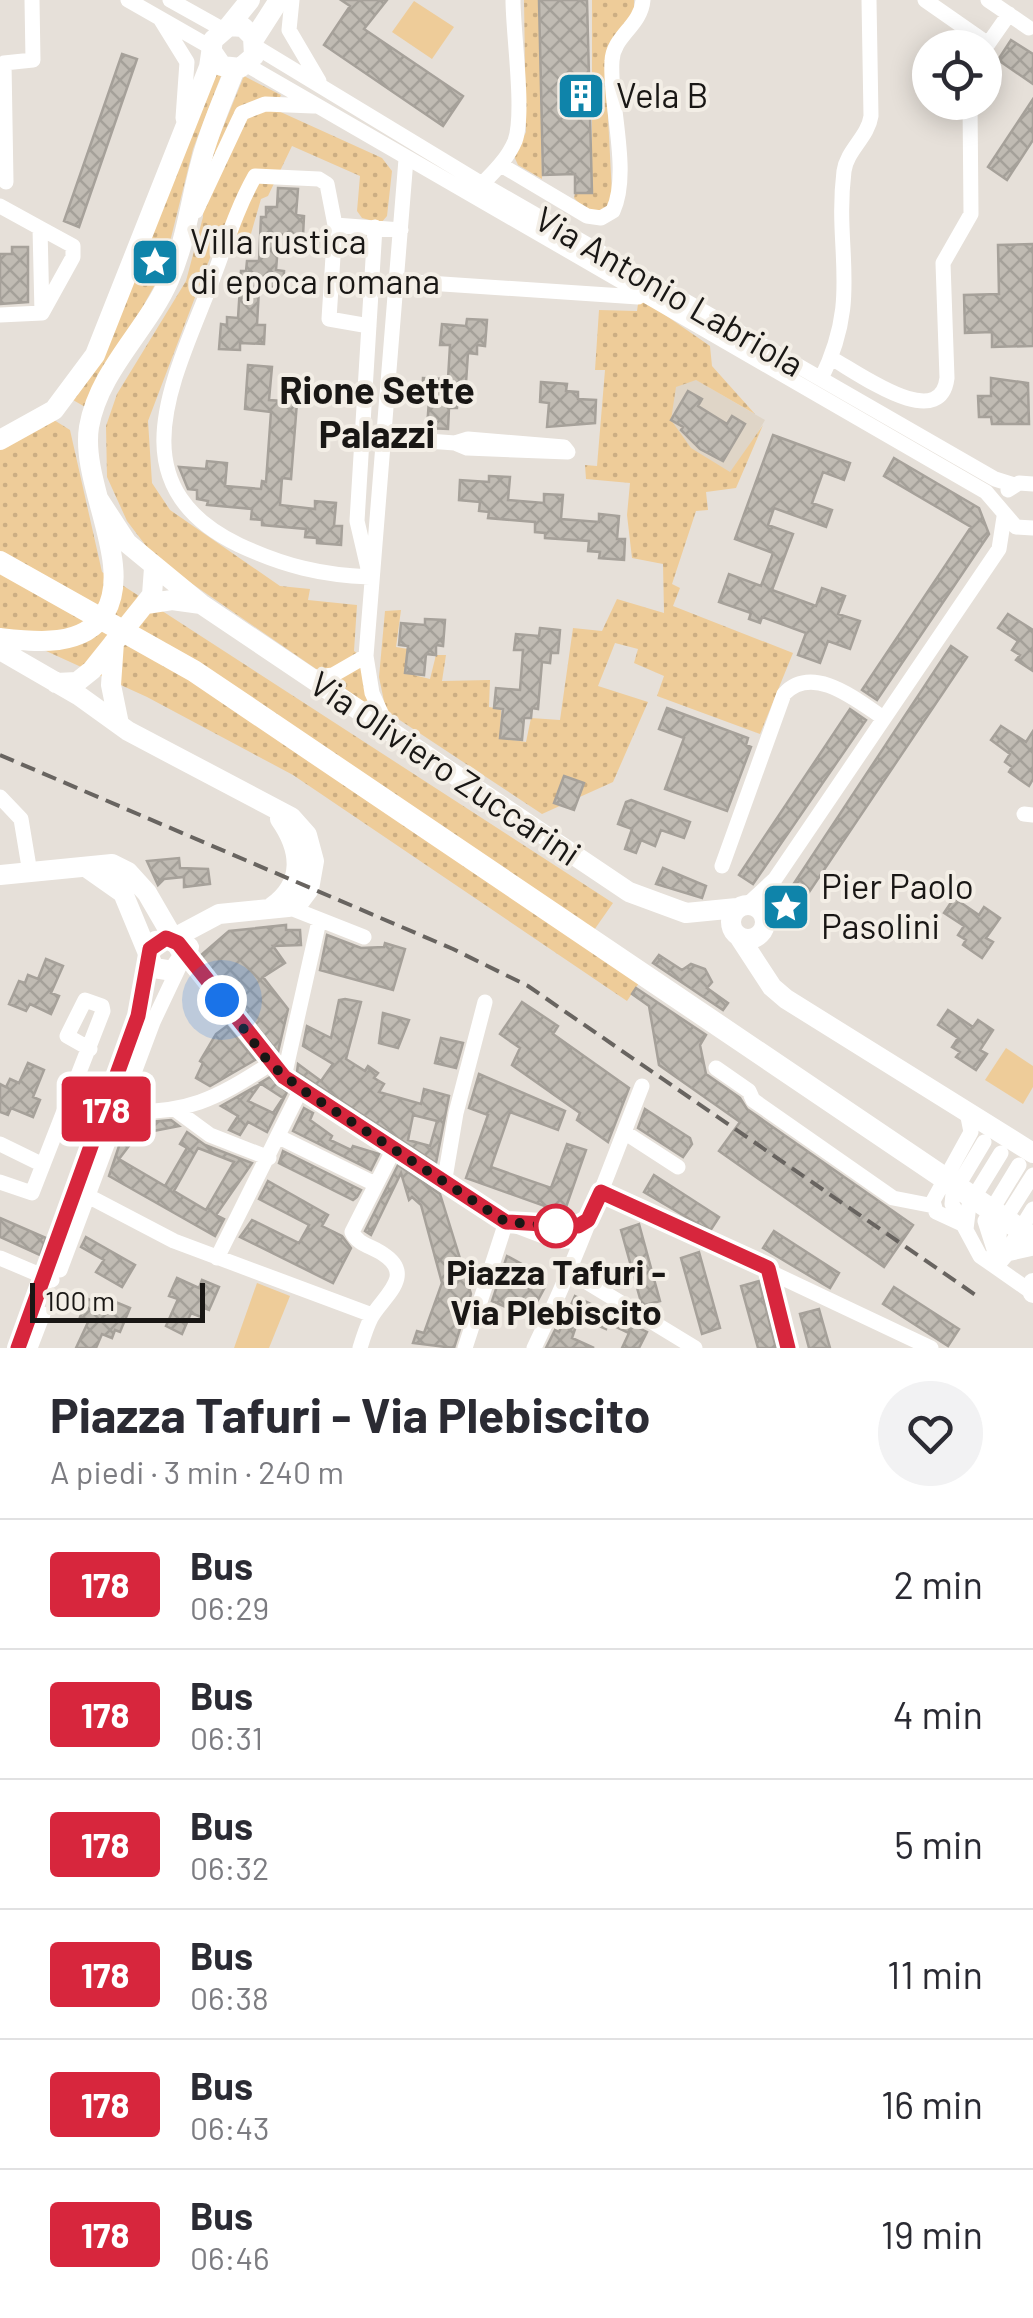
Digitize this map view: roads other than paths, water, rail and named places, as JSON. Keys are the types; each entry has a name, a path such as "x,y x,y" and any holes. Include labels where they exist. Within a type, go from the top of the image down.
{"highway":[{"path":"0,544 164,644 936,1163 1033,1224"},
{"path":"0,562 164,644"},
{"path":"936,1163 1033,1238"}],"main road":[{"path":"0,440 54,410 95,354 219,39 250,0"},
{"path":"0,638 65,639 97,624 112,598 114,583 88,453 90,426 113,370 167,285 186,233 204,150 248,55 279,0"},
{"path":"219,39 243,27 248,55"},
{"path":"219,39 222,66 248,55"},
{"path":"54,410 77,412 90,426"},
{"name":"Via Oliviero Zuccarini","path":"98,500 127,543 201,604 628,892 663,908 698,915 753,915"},
{"path":"56,683 86,677 146,604 155,588 154,568"},
{"path":"146,604 172,600 201,604"},
{"path":"115,637 111,685 118,724"},
{"path":"0,650 118,724 302,827 312,847 314,874 288,904 224,914 158,913"},
{"path":"273,809 292,836 298,860 288,904"},
{"path":"0,876 112,864 128,872 158,913 178,954"},
{"path":"86,867 124,894 149,956 160,971 224,914"},
{"name":"Via Oliviero Zuccarini","path":"698,915 737,935"},
{"path":"753,915 730,923 786,999 969,1122 1015,1160"},
{"path":"737,935 751,939 753,915"},
{"path":"753,915 761,970"},
{"path":"149,956 156,941 178,954"},
{"path":"1033,1283 1033,1293"}],"street":[{"path":"6,182 4,64 34,60 32,0"},
{"path":"128,0 161,20 219,39"},
{"path":"170,0 219,39"},
{"name":"Via Antonio Labriola","path":"292,0 290,30 296,48 328,92"},
{"path":"482,184 501,165 515,141 518,118 513,0"},
{"name":"Via Antonio Labriola","path":"501,165 588,216 601,218 613,211 618,187 612,58 621,38 638,20 643,0"},
{"path":"820,379 831,358 847,294 845,167 871,116 870,0"},
{"path":"925,0 965,30"},
{"path":"988,0 1029,28"},
{"path":"998,30 1009,14"},
{"path":"161,20 187,62 181,132"},
{"name":"Via Antonio Labriola","path":"248,55 328,92 995,480 1027,483"},
{"name":"Via Antonio Labriola","path":"248,55 317,106 406,159 986,492 1003,512 1030,528"},
{"path":"186,233 235,121 254,106 317,106"},
{"path":"831,358 913,402 929,403 942,393 947,378 943,263 970,214 970,120"},
{"path":"390,731 372,694 366,656 406,159"},
{"path":"369,326 329,320 336,225 324,181 262,174 254,178 172,382 167,470 176,498 221,536 286,567 370,577"},
{"path":"5,208 74,249 42,313"},
{"path":"336,225 401,230"},
{"path":"40,228 42,313"},
{"path":"370,577 359,544 357,521 375,228"},
{"name":"Via Antonio Labriola","path":"398,280 644,298"},
{"path":"0,315 42,313"},
{"path":"386,438 455,443 467,448 568,452 564,446 468,439 455,443"},
{"path":"1002,544 1006,492 1027,483"},
{"path":"753,915 882,716 1002,544 1030,528"},
{"path":"310,678 333,676 366,656"},
{"path":"722,866 784,694 796,682 809,679 882,716"},
{"path":"0,797 21,819 30,872"},
{"path":"288,904 364,938"},
{"path":"284,1077 317,920"},
{"path":"18,1348 88,1196 178,954 284,1077 506,1222 556,1241 578,1241"},
{"path":"30,1348 138,1016 149,956"},
{"path":"444,1184 459,1098 485,1002"},
{"path":"0,1182 31,1194 90,1049"},
{"path":"120,1111 176,1110 216,1099 270,1064"},
{"path":"716,1068 754,1100 893,1198 934,1206"},
{"path":"534,1348 572,1272 578,1241 642,1086"},
{"path":"218,1258 301,1089"},
{"path":"176,1110 210,1135 268,1158"},
{"path":"1015,1160 969,1122 934,1196 934,1206 941,1215 962,1224 974,1250 1001,1260 1033,1248"},
{"path":"624,1132 678,1167"},
{"path":"279,1137 376,1184"},
{"path":"0,1144 43,1165"},
{"path":"360,1348 372,1315 394,1291 397,1273 388,1256 354,1238 354,1228 394,1151"},
{"path":"962,1224 969,1205 1015,1160"},
{"path":"1001,1260 1000,1226 1015,1160"},
{"path":"1015,1160 976,1216 980,1233 1033,1293"},
{"path":"1001,1260 1003,1241 1033,1191"},
{"path":"601,1192 931,1348"},
{"path":"88,1196 218,1258 372,1315"},
{"path":"1001,1260 1033,1209"},
{"path":"506,1222 571,1228 588,1220"},
{"path":"466,1348 506,1222"},
{"path":"1001,1260 1033,1224"},
{"path":"0,1258 51,1280"},
{"path":"768,1268 788,1348"},
{"path":"572,1272 695,1348"}],"railway":[{"path":"0,755 453,949 528,986 977,1296"}],"place":[{"name":"Vela B","path":"581,96"},
{"name":"Villa rustica di epoca romana","path":"155,262"},
{"name":"Pier Paolo Pasolini","path":"786,907"},
{"name":"Piazza Tafuri - Via Plebiscito","path":"556,1226"}],"district":[{"name":"Rione Sette Palazzi","path":"377,413"}]}
